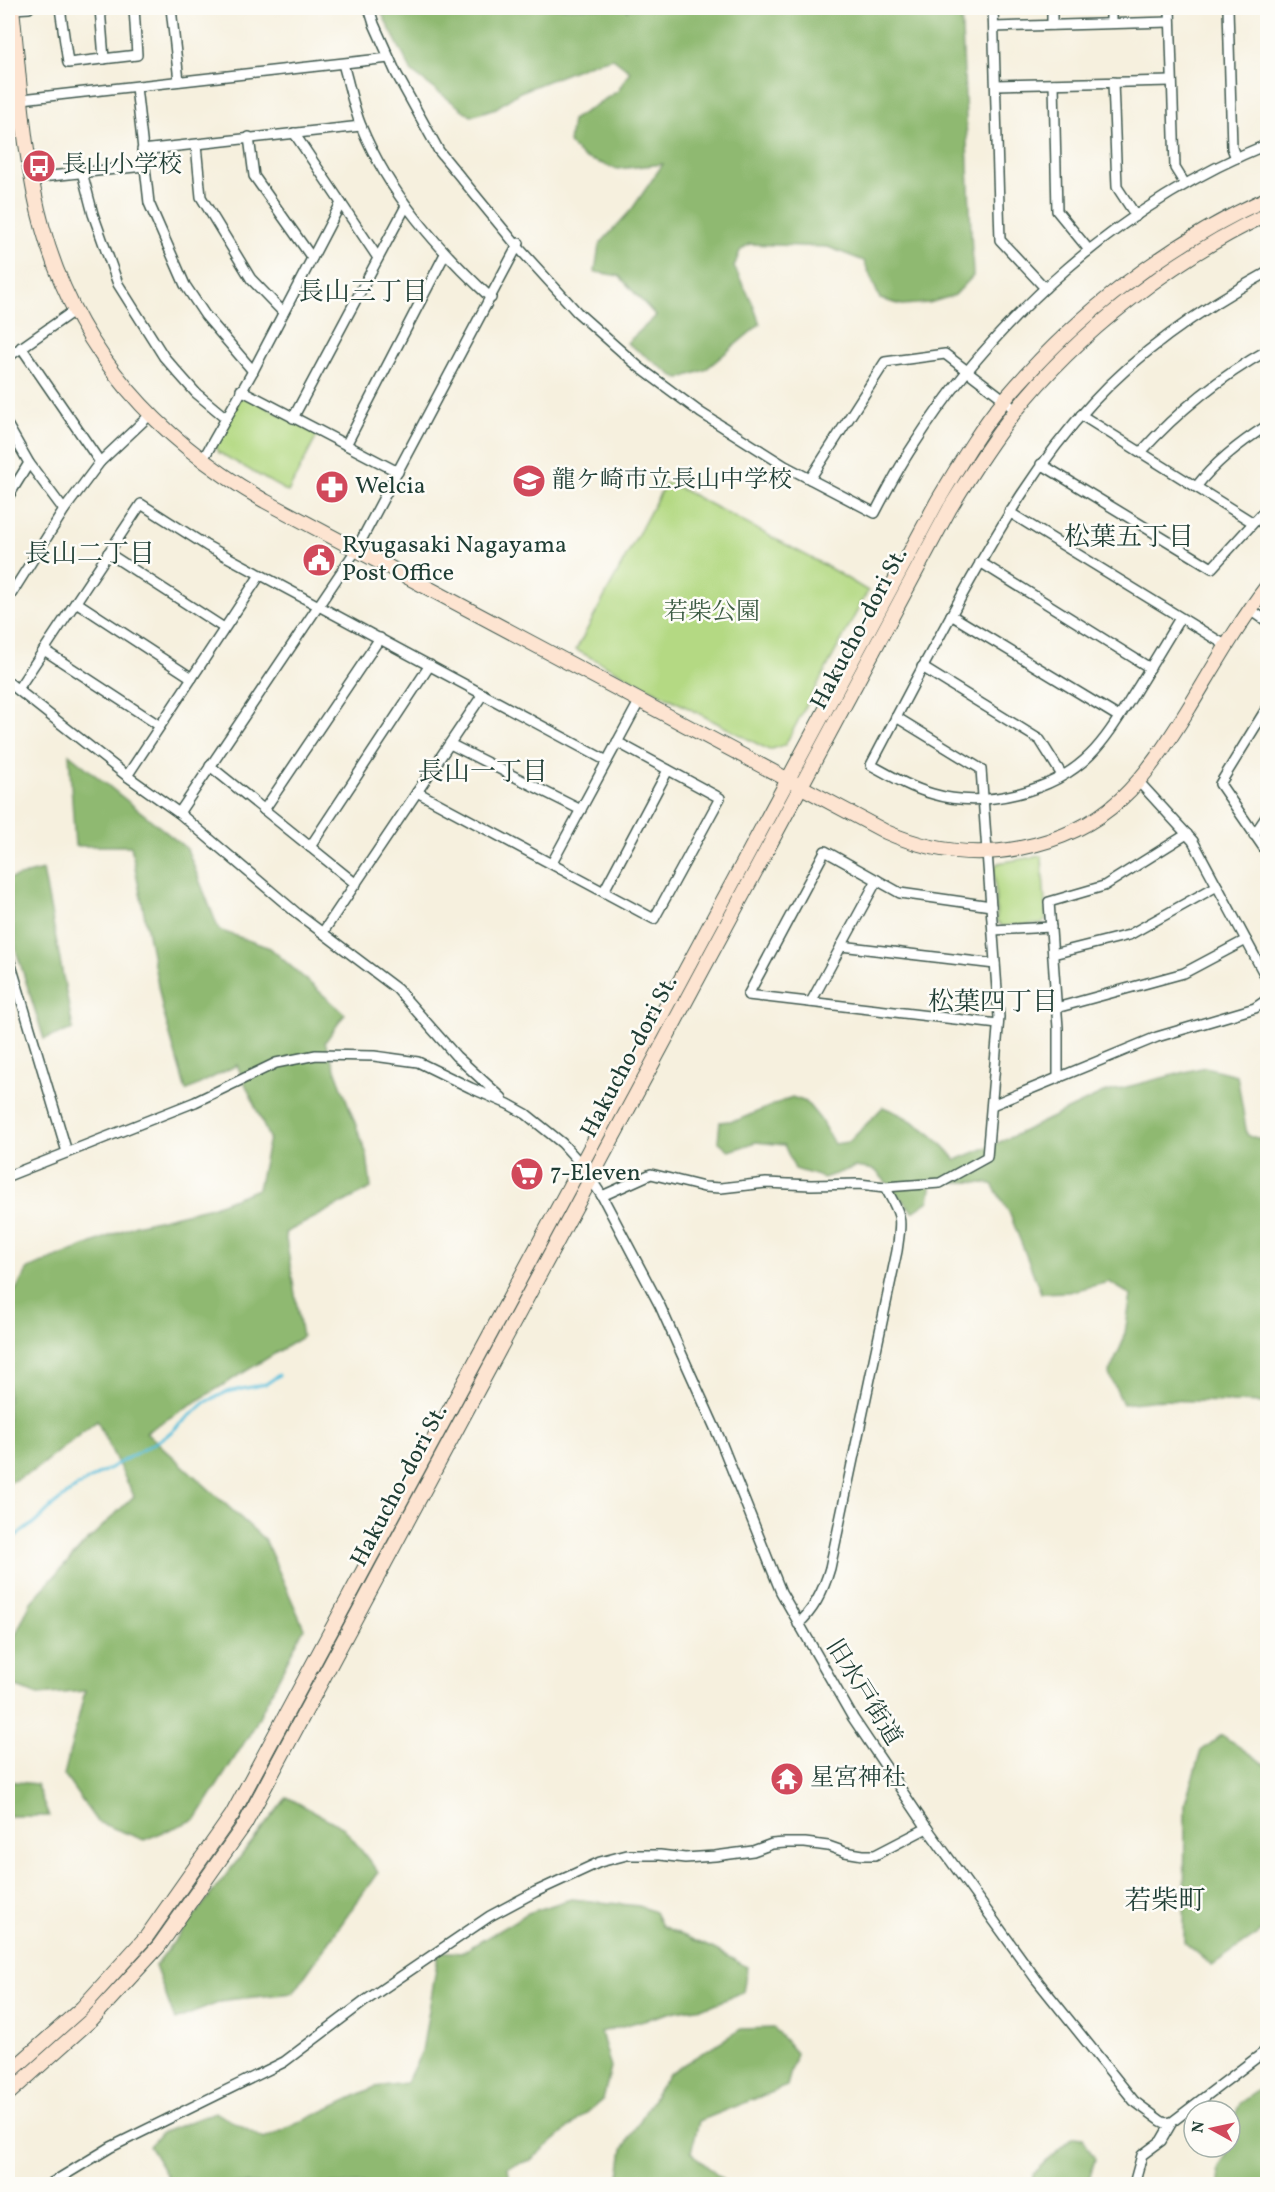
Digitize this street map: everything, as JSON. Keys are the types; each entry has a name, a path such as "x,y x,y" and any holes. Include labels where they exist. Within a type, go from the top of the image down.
{"main road":[{"path":"12,8 32,178 52,259 75,310 122,384 150,415 202,461 265,501 902,839 940,849 988,852 1027,847 1068,833 1112,808 1139,782 1167,744 1227,646 1268,585"},
{"path":"8,100 22,99"},
{"name":"Hakucho-dori St.","path":"8,2074 82,2008 147,1936 232,1815 786,779 962,460 1005,400 1064,337 1127,283 1166,253 1215,224 1268,198"},
{"name":"Hakucho-dori St.","path":"8,2094 92,2019 159,1946 245,1824 950,508 974,468 1016,411 1075,348 1134,296 1219,239 1268,214"}],"street":[{"path":"12,8 29,8"},
{"path":"60,8 68,63 137,55 134,8"},
{"path":"100,8 104,59"},
{"path":"171,8 179,81"},
{"path":"369,8 389,58 440,151 577,312 639,367 701,413 784,466 874,513 912,446 968,371 1045,288 1089,250 1185,184 1268,144"},
{"path":"993,8 1000,240 1045,288"},
{"path":"1052,8 1052,25"},
{"path":"1111,8 1112,23"},
{"path":"1170,8 1175,168 1185,184"},
{"path":"1228,8 1232,148 1236,158"},
{"path":"994,27 1170,22"},
{"path":"22,99 389,58"},
{"path":"344,64 361,126 389,180 406,206 445,254 491,298"},
{"path":"996,85 1172,81"},
{"path":"1113,82 1117,187 1136,216"},
{"path":"1054,84 1058,211 1089,250"},
{"path":"136,87 149,203 185,285 205,315 253,371"},
{"path":"142,150 361,126"},
{"path":"294,133 378,258"},
{"path":"249,137 254,176 312,258"},
{"path":"196,145 201,197 251,279 284,312"},
{"path":"32,178 144,166"},
{"path":"82,172 93,214 118,284 164,357 196,393 226,418"},
{"path":"202,461 253,371 341,203"},
{"path":"294,418 406,206"},
{"path":"179,813 357,550 518,244"},
{"path":"346,445 445,254"},
{"path":"1180,618 1119,717 1090,755 1062,775 1034,788 984,800 932,794 908,785 871,765 980,562 1009,512 1041,464 1095,400 1144,356 1176,330 1229,294 1268,272"},
{"path":"8,357 75,310"},
{"path":"21,347 100,462"},
{"path":"1141,452 1196,397 1226,375 1268,350"},
{"path":"810,478 885,362 945,354 1016,411"},
{"path":"241,390 398,472"},
{"path":"8,599 64,510 100,462 150,415"},
{"path":"1081,415 1252,522"},
{"path":"1196,487 1232,450 1268,425"},
{"path":"8,426 29,464 64,510"},
{"path":"8,496 29,464"},
{"path":"1041,464 1212,568 1268,507"},
{"path":"18,689 141,504 207,546 607,761"},
{"path":"1009,512 1227,646"},
{"path":"108,553 224,628"},
{"path":"980,562 1150,668"},
{"path":"127,776 260,575"},
{"path":"76,602 192,678"},
{"path":"1251,610 1268,622"},
{"path":"951,615 1119,717"},
{"path":"264,810 380,638"},
{"path":"44,650 160,726"},
{"path":"310,847 430,665"},
{"path":"922,667 1040,740 1062,775"},
{"path":"8,682 127,776 179,813 300,915 397,989 456,1056 508,1104"},
{"path":"323,932 483,694"},
{"path":"552,863 640,700"},
{"path":"1268,706 1220,784 1268,854"},
{"path":"602,1196 651,1174 704,1187 721,1188 766,1183 859,1184 885,1187 940,1183 987,1157 998,1024 981,769 896,717"},
{"path":"417,792 654,919 720,798 617,742"},
{"path":"450,744 581,810"},
{"path":"210,766 356,884"},
{"path":"604,891 669,770"},
{"path":"1139,782 1193,841 1268,981"},
{"path":"1254,835 1268,814"},
{"path":"1058,1076 1049,902 1104,886 1187,834"},
{"path":"991,906 900,893 825,851 748,994 998,1024"},
{"path":"811,1002 877,880"},
{"path":"1053,954 1129,935 1217,886"},
{"path":"993,930 1051,927"},
{"path":"1056,1008 1184,973 1246,940"},
{"path":"841,946 995,964"},
{"path":"8,955 68,1152"},
{"path":"992,1105 1157,1037 1255,1008 1268,999"},
{"path":"8,1176 195,1102 276,1063 316,1055 374,1056 418,1062 508,1104"},
{"name":"旧水戸街道","path":"508,1104 526,1114 562,1143 581,1164 602,1196 660,1306 719,1437 781,1592 853,1718 927,1828 1036,1979 1109,2072 1134,2101 1161,2121 1172,2122"},
{"path":"798,1624 806,1617 826,1583 830,1568 897,1251 901,1224 900,1213 885,1187"},
{"path":"50,2184 111,2147 284,2062 365,2001 490,1917 600,1862 627,1855 685,1858 715,1856 753,1851 772,1844 785,1843 816,1845 845,1852 875,1855 927,1828"},
{"path":"1134,2184 1142,2155 1161,2141 1172,2122 1268,2049"}],"green space":[{"path":"379,8 625,8 628,11 629,8 961,8 973,276 955,295 929,303 902,305 880,299 864,261 828,247 749,244 740,251 734,267 752,302 760,324 705,370 678,379 627,343 656,316 619,276 595,272 599,245 632,209 663,164 617,169 583,157 569,143 572,120 618,91 630,71 613,58 593,63 520,92 496,108 471,116 412,72"},
{"path":"242,394 318,434 288,492 218,452 215,446"},
{"name":"若柴公園","path":"670,483 828,567 868,591 785,745 769,750 576,650 665,484"},
{"path":"69,754 187,849 219,930 270,948 345,1014 325,1042 367,1155 371,1188 285,1233 302,1337 146,1432 265,1540 304,1628 253,1729 196,1819 144,1840 97,1822 64,1775 85,1691 38,1695 8,1684 8,1651 31,1602 84,1544 134,1496 97,1421 33,1471 8,1483 8,1303 28,1269 136,1225 211,1207 258,1189 269,1138 237,1065 186,1091 163,1011 131,846 75,846"},
{"path":"1040,856 1042,858 1046,919 1042,924 1002,926 997,921 994,868 998,863"},
{"path":"43,870 73,1029 44,1039 16,950 8,879"},
{"path":"1205,1067 1237,1075 1247,1135 1267,1141 1267,1403 1158,1400 1123,1404 1109,1374 1124,1339 1131,1295 1109,1282 1068,1292 1041,1293 1009,1212 992,1184 932,1183 929,1201 913,1212 875,1170 855,1167 824,1178 795,1169 784,1145 756,1142 730,1151 718,1141 720,1122 738,1120 792,1097 806,1102 820,1119 834,1144 849,1142 883,1107 923,1129 941,1143 956,1160 1007,1139 1103,1093"},
{"path":"1222,1735 1267,1766 1268,1927 1212,1965 1184,1942 1185,1802 1201,1751"},
{"path":"8,1781 36,1784 49,1816 8,1816"},
{"path":"287,1797 344,1828 378,1872 293,1993 226,2000 175,2020 155,1966"},
{"path":"571,1899 639,1906 655,1912 662,1926 714,1949 747,1967 743,1992 710,2006 676,2011 601,2032 611,2068 603,2099 531,2160 508,2167 510,2184 172,2184 149,2146 161,2133 215,2112 264,2139 375,2087 406,2083 422,2051 439,1951 461,1953 528,1913"},
{"path":"774,2028 796,2053 787,2086 699,2121 691,2152 727,2184 618,2184 623,2149 668,2074 741,2029"},
{"path":"1267,2084 1267,2184 1220,2184 1218,2170 1224,2159 1242,2159 1242,2102"},
{"path":"1073,2137 1083,2138 1095,2159 1088,2184 1032,2184 1033,2174"}],"waterway":[{"path":"8,1541 36,1522 78,1486 165,1437 206,1402 227,1392 266,1384 279,1375"}],"place":[{"name":"長山小学校","path":"39,166"},
{"name":"龍ケ崎市立長山中学校","path":"529,481"},
{"name":"Welcia","path":"332,487"},
{"name":"Ryugasaki Nagayama Post Office","path":"319,560"},
{"name":"7-Eleven","path":"527,1174"},
{"name":"星宮神社","path":"787,1779"}],"district":[{"name":"長山三丁目","path":"363,293"},
{"name":"松葉五丁目","path":"1129,538"},
{"name":"長山二丁目","path":"90,555"},
{"name":"長山一丁目","path":"483,773"},
{"name":"松葉四丁目","path":"993,1003"},
{"name":"若柴町","path":"1165,1902"}]}
